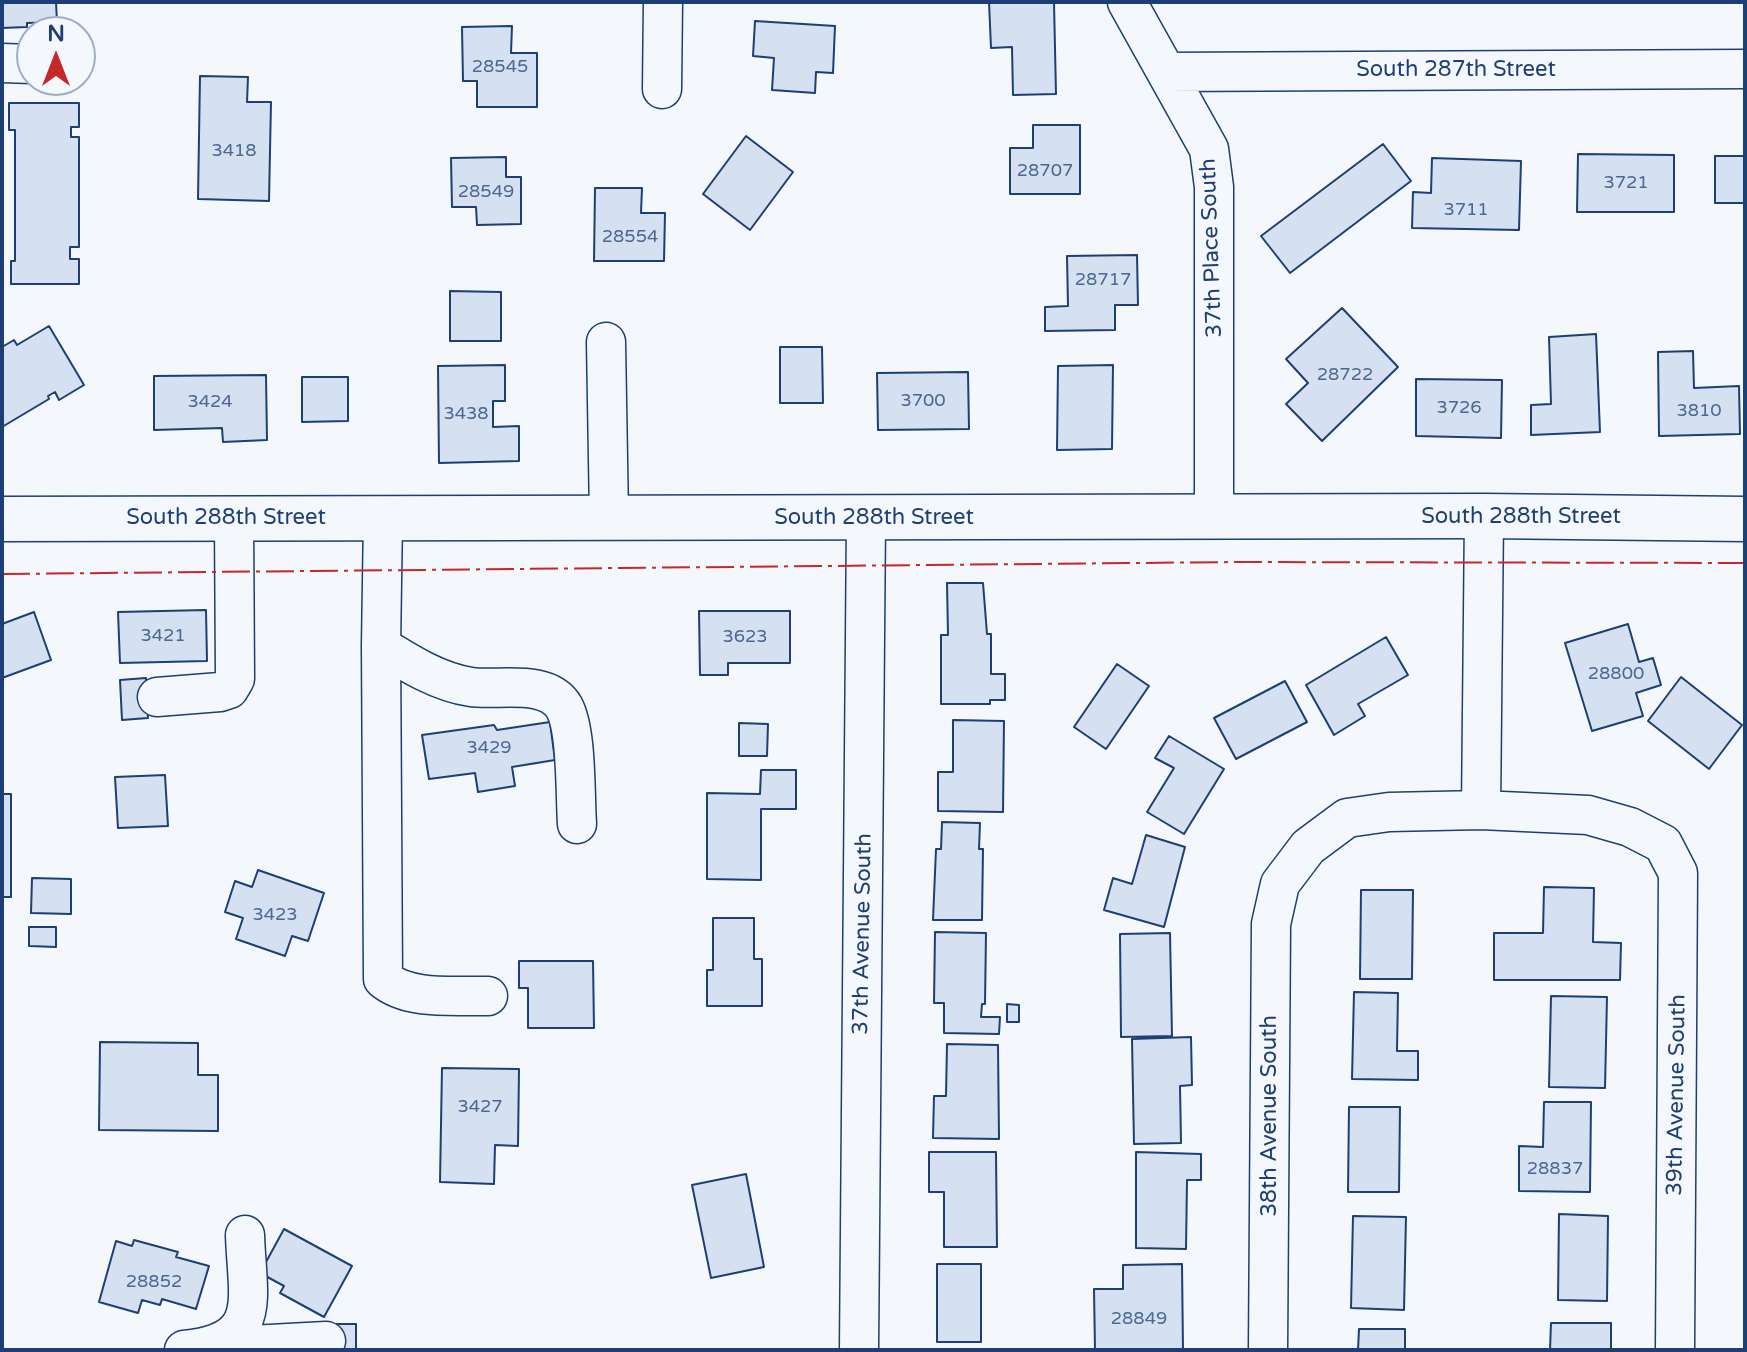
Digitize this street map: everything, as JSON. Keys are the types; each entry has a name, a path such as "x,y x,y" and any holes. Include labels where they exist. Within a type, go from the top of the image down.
{"main road":[{"name":"South 288th Street","path":"2,519 1484,516 1745,519"}],"street":[{"path":"662,89 663,2"},
{"name":"37th Place South","path":"1127,2 1209,149 1214,187 1214,516"},
{"name":"South 287th Street","path":"1166,72 1745,69"},
{"path":"606,342 609,518"},
{"path":"1481,810 1484,516"},
{"path":"383,518 383,979 394,989 414,993 488,996"},
{"name":"37th Avenue South","path":"859,1350 866,518"},
{"path":"157,697 220,692 229,689 235,679 234,519"},
{"path":"381,646 435,676 467,687 545,691 557,698 565,708 570,726 577,824"},
{"name":"39th Avenue South","path":"1481,810 1588,815 1630,827 1663,844 1678,873 1675,1350"},
{"name":"38th Avenue South","path":"1268,1350 1271,924 1280,884 1308,847 1347,818 1389,812 1481,810"},
{"path":"224,1343 245,1315 245,1235"},
{"path":"224,1343 326,1341"}],"building":[{"path":"2,2 56,2 57,16 16,16 16,27 2,28"},
{"path":"989,2 1054,2 1056,94 1013,95 1012,47 991,48"},
{"path":"755,21 835,26 833,73 816,72 815,93 772,90 774,58 753,56"},
{"path":"512,26 511,53 537,53 537,107 477,107 477,81 463,81 462,27"},
{"path":"200,76 248,77 247,102 271,102 269,201 198,199"},
{"path":"9,103 79,103 79,127 71,127 71,137 79,137 79,247 70,247 70,259 79,259 79,284 11,284 11,261 15,261 15,130 9,130"},
{"path":"1033,125 1080,125 1080,194 1010,194 1010,148 1033,148"},
{"path":"746,136 793,172 750,230 703,194"},
{"path":"1383,144 1411,181 1290,273 1261,236"},
{"path":"1578,154 1674,155 1674,212 1577,212"},
{"path":"1715,156 1745,156 1745,203 1715,203"},
{"path":"506,157 506,177 521,177 521,224 477,225 476,207 452,207 451,158"},
{"path":"1432,158 1521,161 1519,230 1412,228 1413,192 1431,193"},
{"path":"595,188 642,188 641,213 665,213 664,261 594,261"},
{"path":"1137,255 1138,305 1115,305 1115,330 1045,331 1045,307 1068,306 1067,256"},
{"path":"450,291 501,292 501,341 450,341"},
{"path":"1342,308 1398,367 1322,441 1286,404 1308,383 1286,359"},
{"path":"49,326 84,385 59,400 55,392 48,396 49,399 2,427 2,347 14,340 17,345"},
{"path":"1596,334 1600,432 1531,435 1531,405 1551,404 1549,337"},
{"path":"780,347 822,347 823,403 780,403"},
{"path":"1693,351 1694,388 1739,386 1740,434 1659,436 1658,352"},
{"path":"505,365 505,401 493,401 493,427 519,426 519,461 439,463 438,366"},
{"path":"1113,365 1112,449 1057,450 1058,366"},
{"path":"968,372 969,429 878,430 877,373"},
{"path":"266,375 267,440 223,442 222,428 154,430 154,376"},
{"path":"302,377 348,377 348,421 302,422"},
{"path":"1416,379 1502,380 1501,438 1416,436"},
{"path":"947,583 983,583 987,634 991,634 991,674 1005,674 1005,700 990,700 990,704 941,704 941,635 948,635"},
{"path":"206,610 207,661 120,663 118,612"},
{"path":"699,611 790,611 790,663 728,663 728,675 700,675"},
{"path":"34,612 51,660 2,678 2,624"},
{"path":"1628,624 1639,662 1653,658 1661,685 1636,693 1643,716 1592,731 1565,643"},
{"path":"1386,637 1408,675 1358,704 1365,716 1334,735 1306,685"},
{"path":"1117,664 1149,686 1106,749 1074,727"},
{"path":"1681,677 1742,725 1709,769 1648,721"},
{"path":"146,678 148,718 122,720 120,680"},
{"path":"1285,681 1307,722 1236,759 1214,718"},
{"path":"953,720 1004,721 1003,812 938,811 938,772 953,772"},
{"path":"550,722 555,760 512,767 515,786 478,792 475,773 429,779 422,735 494,725 497,730"},
{"path":"739,723 768,724 767,756 739,756"},
{"path":"1169,736 1224,769 1184,834 1147,812 1174,768 1155,758"},
{"path":"761,770 796,770 796,809 761,809 761,880 707,879 707,793 760,794"},
{"path":"165,775 168,826 118,828 115,777"},
{"path":"2,794 11,794 11,897 2,897"},
{"path":"942,822 980,823 979,849 983,849 982,920 933,920 936,849 941,849"},
{"path":"1146,835 1185,847 1164,927 1104,910 1113,878 1132,884"},
{"path":"258,870 324,893 308,941 292,936 285,956 236,939 243,918 225,912 235,881 252,887"},
{"path":"32,878 71,879 71,914 31,913"},
{"path":"1544,887 1594,888 1593,942 1621,943 1620,980 1494,980 1494,933 1543,933"},
{"path":"1361,890 1413,890 1412,979 1360,979"},
{"path":"713,918 754,918 754,959 762,959 762,1006 707,1006 707,970 713,970"},
{"path":"29,927 56,927 56,947 29,946"},
{"path":"935,932 986,933 985,1004 982,1004 981,1017 1000,1017 999,1034 944,1033 944,1003 934,1003"},
{"path":"1170,933 1172,1036 1121,1037 1120,934"},
{"path":"519,961 593,961 594,1028 528,1028 528,988 519,988"},
{"path":"1354,992 1398,993 1397,1051 1418,1051 1418,1080 1352,1079"},
{"path":"1551,996 1607,997 1605,1088 1549,1087"},
{"path":"1007,1004 1019,1005 1019,1022 1007,1022"},
{"path":"1191,1037 1192,1085 1180,1086 1181,1143 1134,1144 1132,1039"},
{"path":"100,1042 198,1043 198,1075 218,1075 218,1131 99,1130"},
{"path":"947,1044 998,1045 999,1139 933,1138 934,1096 946,1096"},
{"path":"442,1068 519,1069 518,1146 495,1145 494,1184 440,1182"},
{"path":"1544,1102 1591,1102 1590,1192 1519,1191 1519,1146 1543,1147"},
{"path":"1349,1107 1400,1107 1399,1192 1348,1192"},
{"path":"929,1152 996,1152 997,1247 944,1247 944,1192 929,1192"},
{"path":"1136,1152 1201,1154 1201,1180 1187,1180 1186,1249 1136,1248"},
{"path":"746,1174 764,1267 711,1278 692,1185"},
{"path":"1559,1214 1608,1216 1607,1301 1558,1300"},
{"path":"1353,1216 1406,1217 1404,1310 1351,1308"},
{"path":"284,1229 352,1266 324,1317 280,1293 284,1286 260,1273"},
{"path":"134,1240 178,1252 176,1257 209,1266 196,1309 162,1299 160,1305 142,1300 138,1313 99,1302 116,1241 132,1246"},
{"path":"937,1264 981,1264 981,1342 937,1342"},
{"path":"1182,1264 1183,1350 1095,1350 1094,1289 1123,1289 1123,1265"},
{"path":"1551,1323 1611,1323 1611,1350 1550,1350"},
{"path":"330,1324 356,1324 356,1350 330,1350"},
{"path":"1359,1329 1405,1329 1405,1350 1358,1350"}],"power":[{"path":"2,574 1237,562 1745,563"}]}
